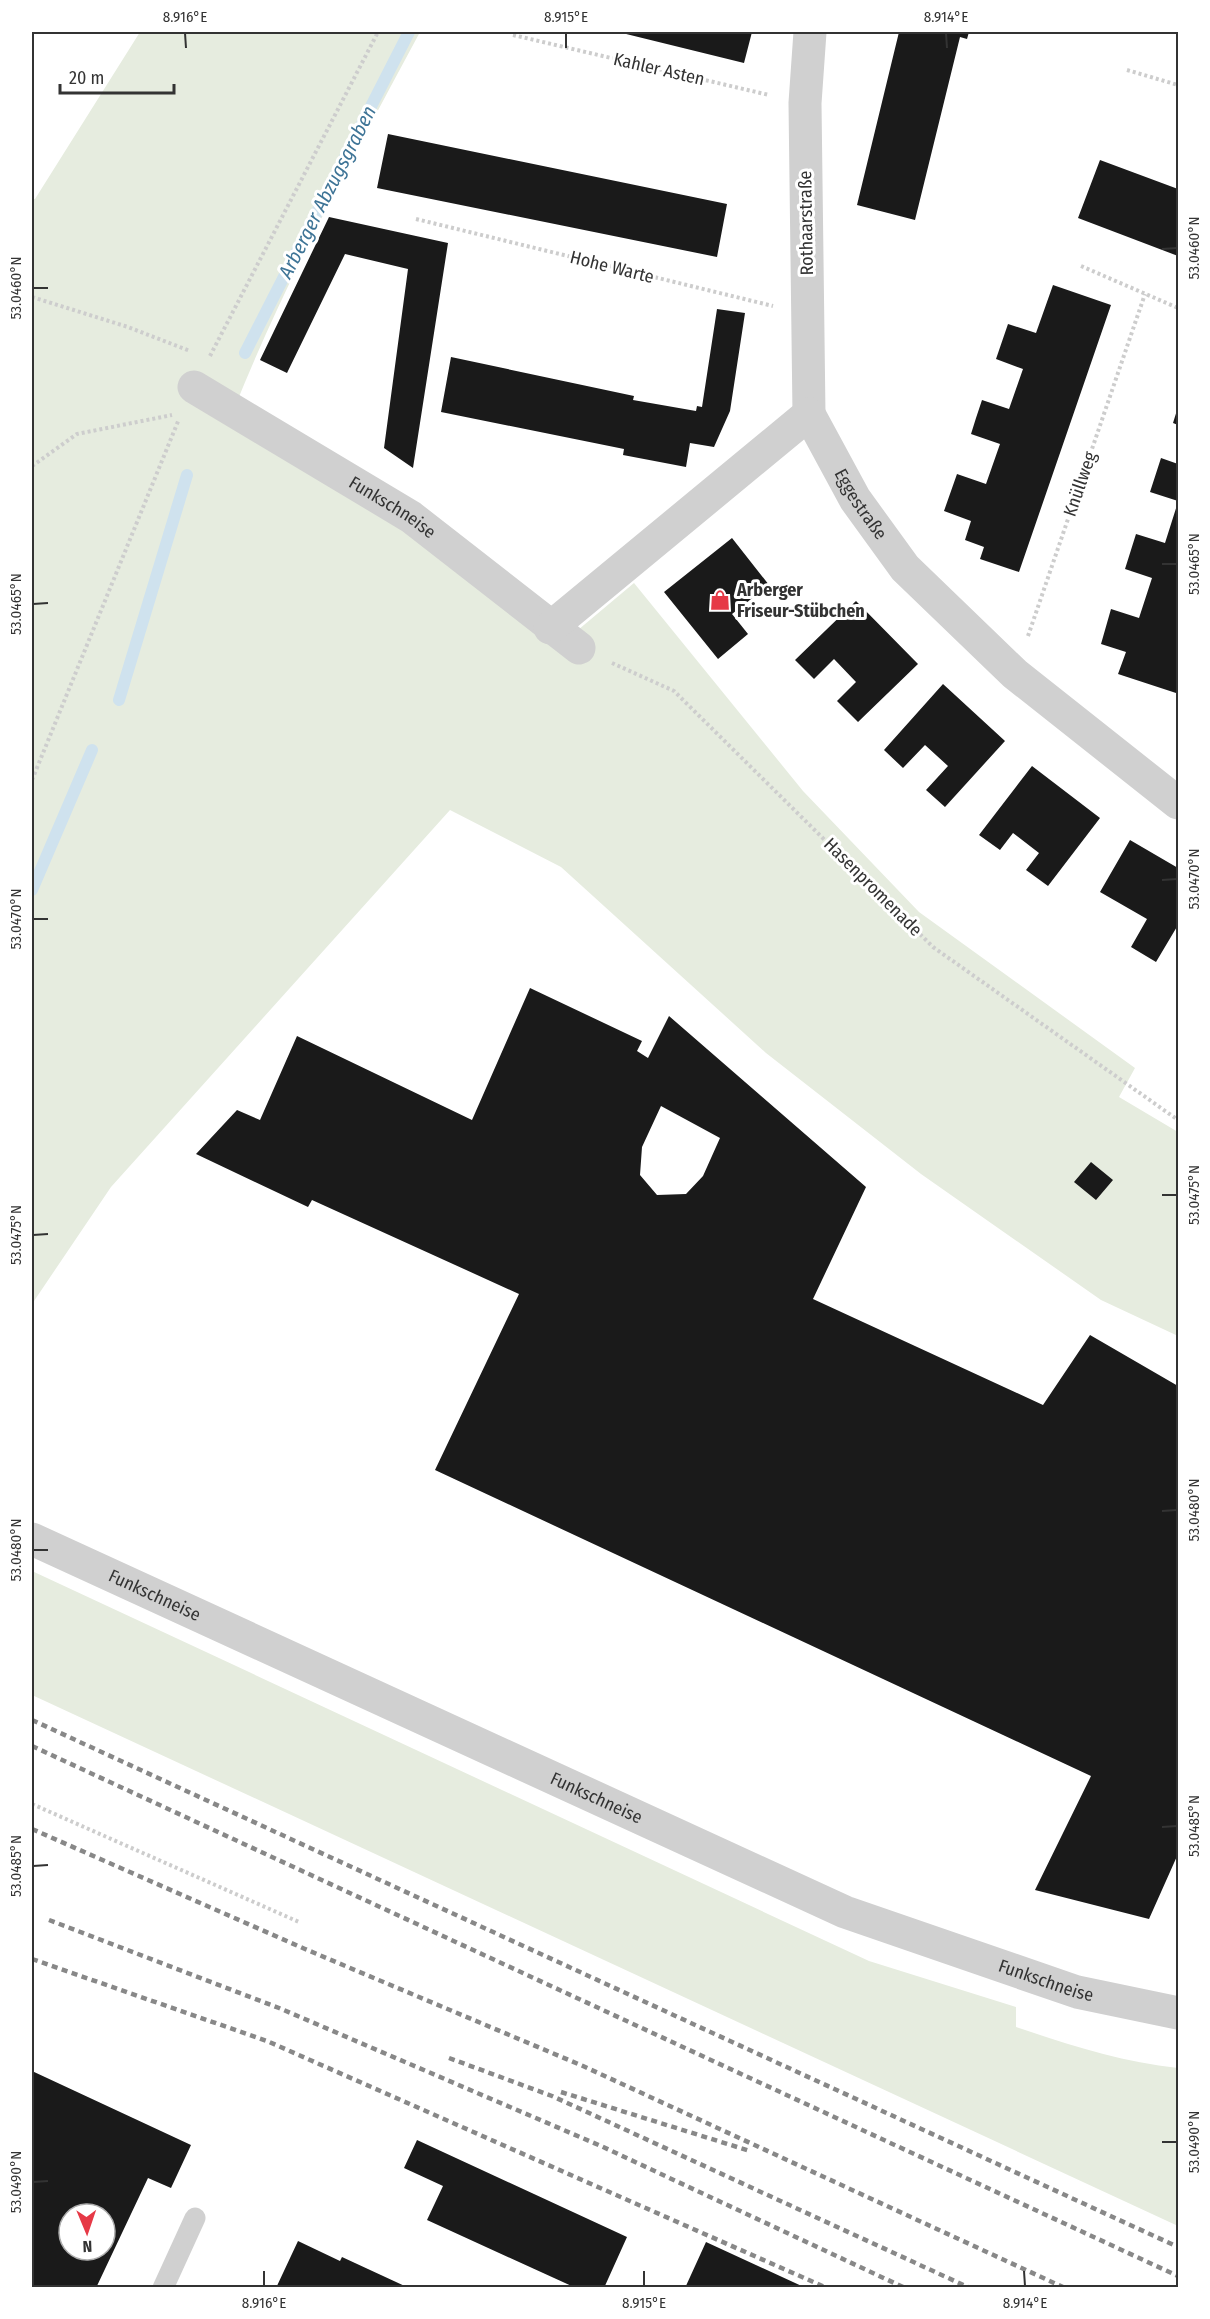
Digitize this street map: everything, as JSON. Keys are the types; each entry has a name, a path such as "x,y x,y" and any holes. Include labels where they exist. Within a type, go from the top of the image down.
{"street":[{"name":"Rothaarstraße","path":"809,414 805,103 810,32"},
{"name":"Funkschneise","path":"188,400 411,517 550,628 579,648"},
{"name":"Eggestraße","path":"809,414 855,499 905,568 1015,674 1179,803"},
{"path":"550,628 809,414"},
{"name":"Funkschneise","path":"32,1539 845,1912 1077,1992 1179,2013"}],"lane":[{"path":"162,2288 195,2217"}],"path":[{"path":"32,297 128,327 209,358 378,32"},
{"name":"Kahler Asten","path":"513,35 805,103"},
{"path":"1127,70 1179,85"},
{"name":"Hohe Warte","path":"416,219 808,315"},
{"path":"1081,266 1179,308"},
{"name":"Knüllweg","path":"1015,674 1145,294"},
{"path":"32,466 77,434 188,400"},
{"path":"32,780 188,400"},
{"name":"Hasenpromenade","path":"579,648 674,691 933,947 1179,1120"},
{"path":"32,1804 299,1922"}],"shaded area":[{"path":"140,32 420,32 298,265 234,409 572,635 634,583 803,791 919,912 1135,1068 1119,1097 1178,1132 1178,1336 1101,1300 921,1174 766,1053 561,867 450,810 111,1187 32,1304 32,199 35,199"},
{"path":"32,1571 869,1961 1016,2007 1016,2027 1116,2057 1178,2068 1178,2226 32,1695"}],"building":[{"path":"618,32 752,32 744,63"},
{"path":"899,32 969,32 967,39 960,37 915,220 857,205"},
{"path":"388,134 727,204 717,257 377,188"},
{"path":"1100,160 1178,189 1178,256 1078,218"},
{"path":"329,217 448,243 413,468 384,448 408,269 345,254 287,373 260,360"},
{"path":"1053,285 1111,305 1019,572 980,559 984,547 965,540 971,521 944,511 957,474 986,484 1000,444 971,434 982,400 1009,409 1023,369 996,359 1008,324 1036,333"},
{"path":"717,309 745,313 730,411 714,447 690,443 686,467 623,455 624,449 441,412 451,357 634,396 633,400 696,411 697,406 702,407"},
{"path":"1178,407 1178,425 1173,423"},
{"path":"1161,458 1178,464 1178,501 1150,492"},
{"path":"1178,502 1178,686 1176,693 1118,674 1126,652 1101,644 1111,609 1139,618 1152,578 1125,569 1136,534 1165,543"},
{"path":"732,538 769,585 732,614 748,634 718,659 664,592"},
{"path":"856,601 918,664 858,722 837,701 856,682 834,659 814,679 795,660"},
{"path":"943,684 1005,741 945,807 926,790 948,766 925,745 903,768 884,750"},
{"path":"1032,766 1100,818 1048,886 1026,870 1039,853 1013,833 1000,850 979,835"},
{"path":"1130,840 1178,868 1178,925 1156,962 1131,947 1147,919 1100,892"},
{"path":"530,988 642,1041 637,1051 648,1058 669,1016 866,1187 813,1299 1043,1405 1090,1335 1178,1386 1178,1854 1149,1919 1035,1890 1091,1776 435,1470 519,1294 312,1200 308,1207 196,1154 237,1110 260,1120 297,1036 472,1120","holes":["661,1106 720,1138 703,1176 686,1194 657,1195 640,1175 642,1147"]},
{"path":"1091,1162 1113,1180 1096,1200 1074,1182"},
{"path":"32,2071 191,2145 171,2188 148,2178 117,2244 117,2202 57,2202 57,2262 108,2262 96,2288 32,2288"},
{"path":"417,2140 627,2237 604,2288 576,2288 427,2220 443,2186 404,2168"},
{"path":"298,2241 340,2261 342,2257 409,2288 276,2288"},
{"path":"706,2242 806,2288 685,2288"}],"waterway":[{"name":"Arberger Abzugsgraben","path":"245,353 409,32"},
{"name":"Arberger Abzugsgraben","path":"119,700 187,475"},
{"name":"Arberger Abzugsgraben","path":"32,890 92,750"}],"railway":[{"path":"32,1720 1178,2247"},
{"path":"32,1746 1178,2276"},
{"path":"32,1829 305,1949 583,2066 1065,2288"},
{"path":"49,1920 279,2008 601,2146 905,2288"},
{"path":"32,1959 267,2041 827,2288"},
{"path":"449,2058 552,2096 970,2288"},
{"path":"561,2092 750,2151"}],"place":[{"name":"Arberger Friseur-Stübchen","path":"720,600"}]}
